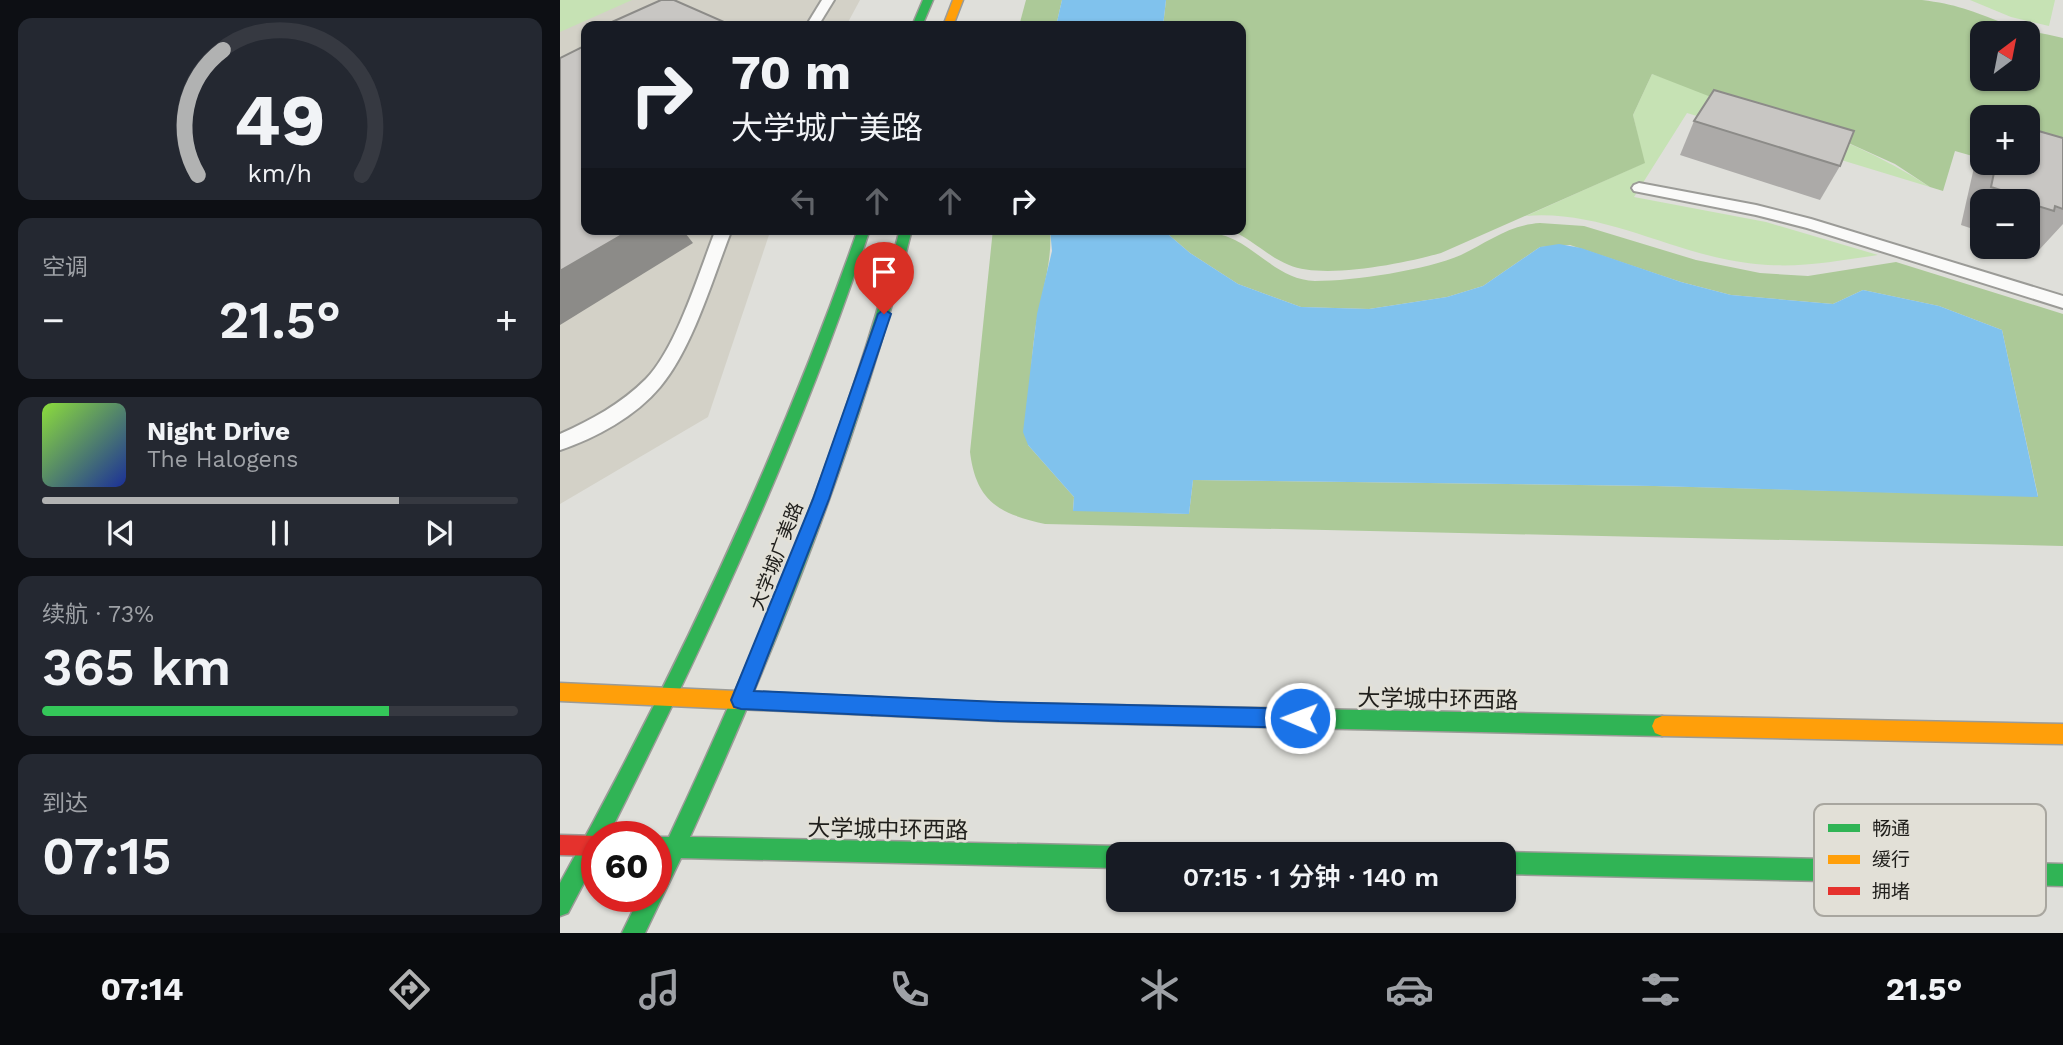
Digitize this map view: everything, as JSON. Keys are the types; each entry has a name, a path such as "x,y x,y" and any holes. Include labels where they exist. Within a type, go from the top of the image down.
{"main road":[{"path":"919,21 928,0"},
{"path":"950,21 958,0"},
{"name":"大学城广美路","path":"606,821 759,510 792,435 831,332 862,235"},
{"name":"大学城广美路","path":"672,855 790,581 877,338 904,235"},
{"name":"大学城中环西路","path":"560,692 999,712 2063,734"},
{"path":"560,845 581,843"},
{"name":"大学城中环西路","path":"672,847 1106,857"},
{"path":"1516,863 1814,870"},
{"name":"大学城广美路","path":"560,905 581,868"},
{"path":"633,933 644,912"}],"lane":[{"path":"815,21 828,0"},
{"path":"1639,188 1756,210 1811,224 1991,282 2063,302"},
{"path":"560,442 602,423 654,382 675,351 722,235"}],"shaded area":[{"path":"560,0 860,0 849,21 581,21 581,235 769,235 708,417 560,504"}],"green space":[{"path":"560,0 632,0 581,21 560,32"},
{"path":"1026,0 1062,0 1057,21 1020,21"},
{"path":"1166,0 1922,0 1964,8 1998,21 1970,21 1970,91 2040,91 2040,33 2063,38 2063,182 2040,170 2040,105 1970,105 1970,155 1955,151 1943,191 1930,187 1895,164 1844,141 1711,97 1652,74 1633,115 1645,163 1441,253 1343,270 1304,269 1281,261 1240,235 1246,235 1246,21 1164,21"},
{"path":"1970,0 2055,0 2049,26 2040,24 2040,21 2011,17"},
{"path":"1652,74 1830,136 1865,151 1930,187 1687,113 1634,197 1766,222 1878,255 1804,265 1749,263 1704,254 1604,224 1552,216 1526,216 1644,163 1633,115"},
{"path":"1529,224 1584,226 1696,260 1760,273 1808,276 1896,262 2063,314 2063,546 1045,524 1003,510 993,503 978,483 970,452 992,235 1050,235 1048,267 1033,345 1028,445 1074,497 1073,510 1189,514 1193,480 1654,486 2038,496 2002,330 1939,306 1863,290 1833,304 1731,295 1681,282 1570,245 1540,247 1483,286 1447,297 1369,309 1301,307 1238,284 1190,253 1169,235 1226,236 1282,271 1303,280 1315,281 1369,277 1429,265 1461,255 1508,231"}],"water":[{"path":"1062,0 1166,0 1164,21 1057,21"},
{"path":"1051,235 1169,235 1190,253 1238,284 1301,307 1369,309 1447,297 1483,286 1540,247 1559,244 1581,248 1681,282 1731,295 1833,304 1863,290 1939,306 2002,330 2038,497 1654,486 1193,480 1189,514 1073,511 1074,497 1028,445 1023,432 1037,314 1052,251"}],"building":[{"path":"661,0 674,0 722,21 614,21"},
{"path":"581,48 581,235 622,235 560,271 560,58"},
{"path":"1714,90 1854,131 1840,166 1694,121"},
{"path":"2040,131 2063,138 2063,209 2055,206 2054,211 2040,207 2040,189 1991,187 1994,175 2040,175"}],"traffic: fast":[{"path":"919,21 928,0"},
{"path":"605,821 743,538 808,386 862,235"},
{"path":"672,853 730,724 814,516 871,353 904,235"},
{"path":"872,706 999,712 1662,726"},
{"path":"672,847 1106,857"},
{"path":"1516,863 1814,870"},
{"path":"560,905 581,866"},
{"path":"2046,875 2063,875"},
{"path":"633,933 644,912"}],"traffic: slow":[{"path":"950,21 958,0"},
{"path":"560,692 872,706"},
{"path":"1662,726 2063,734"}],"traffic: jam":[{"path":"560,845 581,846"}],"route":[{"path":"884,314 821,499 741,700 999,712 1300,718"}]}
